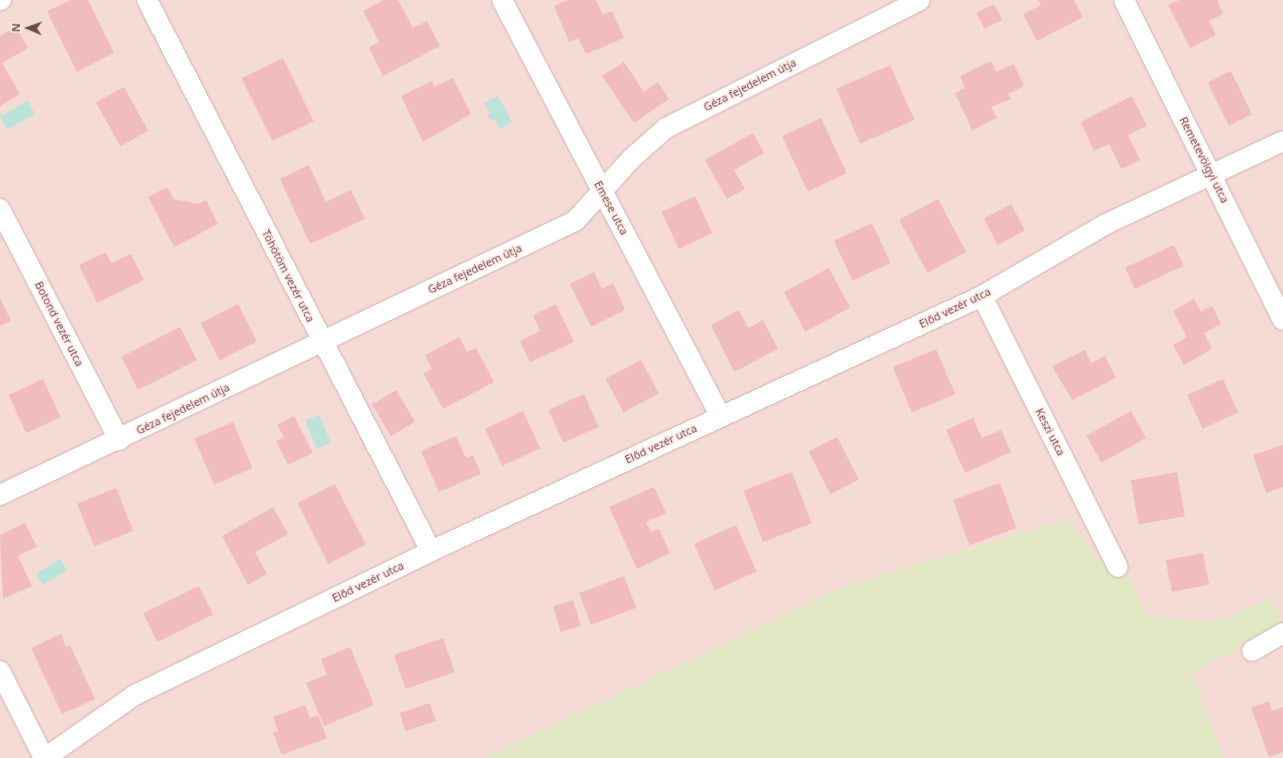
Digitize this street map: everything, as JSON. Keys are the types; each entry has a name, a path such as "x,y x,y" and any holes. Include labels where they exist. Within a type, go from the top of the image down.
{"street":[{"name":"Töhötöm vezér utca","path":"147,0 321,341 431,551"},
{"name":"Emese utca","path":"502,0 720,416"},
{"name":"Géza fejedelem útja","path":"0,495 119,440 321,341 575,221 603,194 631,159 666,128 920,0"},
{"name":"Remetevölgyi utca","path":"1124,0 1283,320"},
{"name":"Előd vezér utca","path":"44,758 135,695 431,551 982,296 1106,224 1283,140"},
{"name":"Botond vezér utca","path":"0,209 119,440"},
{"name":"Keszi utca","path":"982,296 1118,567"},
{"path":"1252,651 1283,634"},
{"path":"0,671 44,758"}],"shaded area":[{"path":"0,0 1283,0 1283,758 1224,758 1192,673 1282,625 1271,599 1215,622 1147,616 1129,575 1113,578 1068,519 842,587 485,758 0,758"}],"green space":[{"path":"1068,519 1113,578 1129,574 1147,616 1215,622 1271,598 1283,625 1192,673 1224,758 485,758 842,587"}],"water":[{"path":"498,96 512,122 500,129 496,121 488,118 490,113 484,103"},
{"path":"28,101 35,114 7,129 0,116"},
{"path":"319,415 331,443 317,448 305,421"},
{"path":"60,559 67,570 43,585 36,574"}],"building":[{"path":"71,0 88,0 114,53 77,72 47,11"},
{"path":"384,0 398,0 413,28 427,21 440,46 383,76 369,47 379,42 363,11"},
{"path":"568,0 596,0 603,15 612,11 624,38 586,54 578,38 569,42 554,6"},
{"path":"1038,0 1074,0 1083,17 1037,41 1023,14 1041,5"},
{"path":"1179,0 1217,0 1223,14 1209,21 1216,35 1190,48 1168,5"},
{"path":"994,4 1002,20 984,29 976,13"},
{"path":"16,27 28,48 2,63 20,94 0,106 0,36"},
{"path":"283,58 314,121 272,141 242,78"},
{"path":"991,61 996,72 1014,64 1024,86 1008,94 1011,99 991,107 997,118 972,130 955,93 965,88 960,76"},
{"path":"624,62 644,92 658,82 669,99 634,123 602,76"},
{"path":"890,65 914,120 861,144 836,89"},
{"path":"1231,71 1252,114 1229,126 1208,82"},
{"path":"453,78 471,114 423,142 401,96 432,81 434,87"},
{"path":"124,87 148,131 120,146 96,103"},
{"path":"1132,96 1147,126 1128,135 1140,160 1121,169 1109,144 1094,151 1081,122"},
{"path":"821,118 847,173 808,191 782,136"},
{"path":"753,133 764,153 734,170 745,189 727,199 705,160"},
{"path":"309,165 326,202 351,190 365,219 310,244 280,179"},
{"path":"167,187 174,199 198,204 206,200 218,224 174,247 148,197"},
{"path":"695,196 712,233 679,249 661,212"},
{"path":"938,199 966,252 927,273 899,220"},
{"path":"1011,204 1025,230 998,245 984,219"},
{"path":"872,223 891,263 853,281 834,241"},
{"path":"1174,245 1184,266 1135,289 1125,268"},
{"path":"106,252 111,263 131,254 144,280 97,303 79,265"},
{"path":"829,268 850,308 805,332 784,292"},
{"path":"594,272 602,289 613,283 625,310 591,327 570,284"},
{"path":"0,298 11,321 0,326"},
{"path":"1194,299 1201,312 1212,306 1221,324 1204,333 1212,349 1184,365 1173,345 1187,337 1173,311"},
{"path":"238,304 257,341 220,360 201,323"},
{"path":"556,304 574,342 530,362 520,341 540,331 533,315"},
{"path":"739,310 748,328 763,320 778,349 734,372 711,325"},
{"path":"180,327 197,360 138,390 121,357"},
{"path":"459,337 467,352 476,348 494,382 443,409 423,373 432,369 425,355"},
{"path":"936,349 955,394 912,412 893,367"},
{"path":"1085,350 1091,363 1105,356 1116,378 1072,400 1052,366"},
{"path":"641,360 659,394 624,412 606,379"},
{"path":"43,379 61,417 26,433 9,395"},
{"path":"1223,379 1238,413 1202,429 1187,395"},
{"path":"396,390 415,422 391,436 372,404"},
{"path":"584,394 599,427 563,443 548,410"},
{"path":"523,411 540,448 502,466 485,429"},
{"path":"1131,411 1146,438 1101,463 1086,436"},
{"path":"294,416 313,453 288,465 276,441 284,437 277,425"},
{"path":"973,418 982,438 1001,430 1011,452 965,473 946,430"},
{"path":"233,422 253,468 214,484 194,438"},
{"path":"456,436 466,458 473,455 481,474 439,492 421,451"},
{"path":"837,437 859,480 830,494 808,452"},
{"path":"1283,445 1283,487 1266,493 1253,455"},
{"path":"792,472 812,523 763,542 743,491"},
{"path":"1177,472 1185,516 1139,524 1131,480"},
{"path":"1000,483 1016,528 969,545 953,500"},
{"path":"335,484 366,545 328,564 298,503"},
{"path":"654,487 666,513 646,522 651,532 659,529 670,553 637,569 609,507"},
{"path":"116,488 133,531 94,546 77,504"},
{"path":"273,507 288,534 255,552 267,574 248,585 222,536"},
{"path":"25,523 37,547 18,556 32,586 3,599 0,535"},
{"path":"736,525 757,572 715,590 694,544"},
{"path":"1203,553 1209,584 1172,592 1166,560"},
{"path":"624,576 636,608 591,625 579,593"},
{"path":"199,586 213,615 157,642 143,613"},
{"path":"573,600 581,626 561,632 553,606"},
{"path":"61,634 66,647 70,645 95,699 62,714 31,648"},
{"path":"443,638 455,672 406,689 394,655"},
{"path":"350,647 374,705 324,726 306,683 327,674 321,659"},
{"path":"1269,701 1272,711 1283,707 1283,752 1269,757 1251,708"},
{"path":"430,703 436,721 405,731 400,713"},
{"path":"305,705 310,718 318,715 327,738 282,755 273,733 278,731 273,717"}]}
